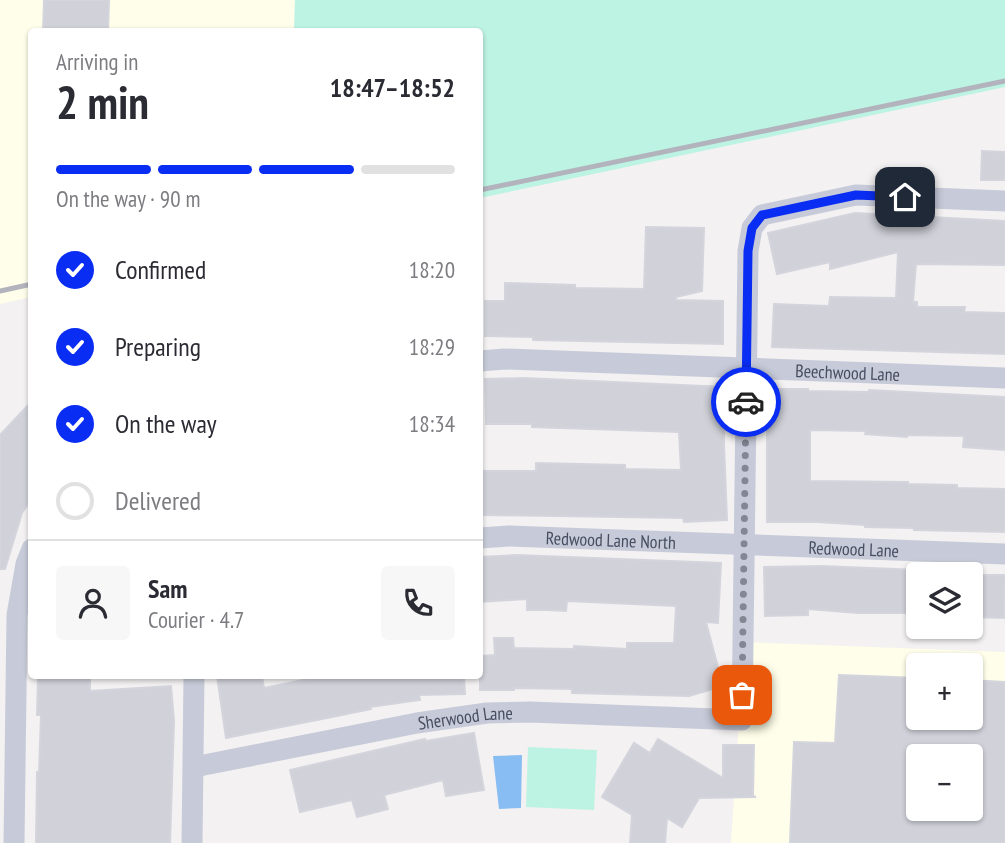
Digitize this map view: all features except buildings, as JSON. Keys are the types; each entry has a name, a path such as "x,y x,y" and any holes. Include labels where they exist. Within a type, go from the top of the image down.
{"street":[{"path":"744,544 748,251 752,228 762,215 856,195 1005,201"},
{"name":"Beechwood Lane","path":"483,361 505,359 1005,378"},
{"name":"Redwood Lane North","path":"483,538 509,536 744,544"},
{"name":"Redwood Lane","path":"744,544 1005,554"},
{"name":"Sherwood Lane","path":"194,767 416,723 487,713 530,712 742,720 744,544"},
{"path":"15,843 17,615 28,559"},
{"path":"192,843 194,679"}],"shaded area":[{"path":"0,0 295,0 294,28 28,28 28,298 0,304"},
{"path":"744,642 1005,652 1005,843 731,843"}],"green space":[{"path":"295,0 1005,0 1005,87 483,197 483,28 294,28"},
{"path":"528,747 597,750 594,810 526,807"}],"water":[{"path":"522,755 521,808 499,809 493,756"}],"railway":[{"path":"483,189 1005,81"},
{"path":"0,291 28,285"}],"way so far":[{"path":"742,695 746,402"}],"route":[{"path":"746,402 748,251 752,228 762,215 856,195 905,197"}]}
